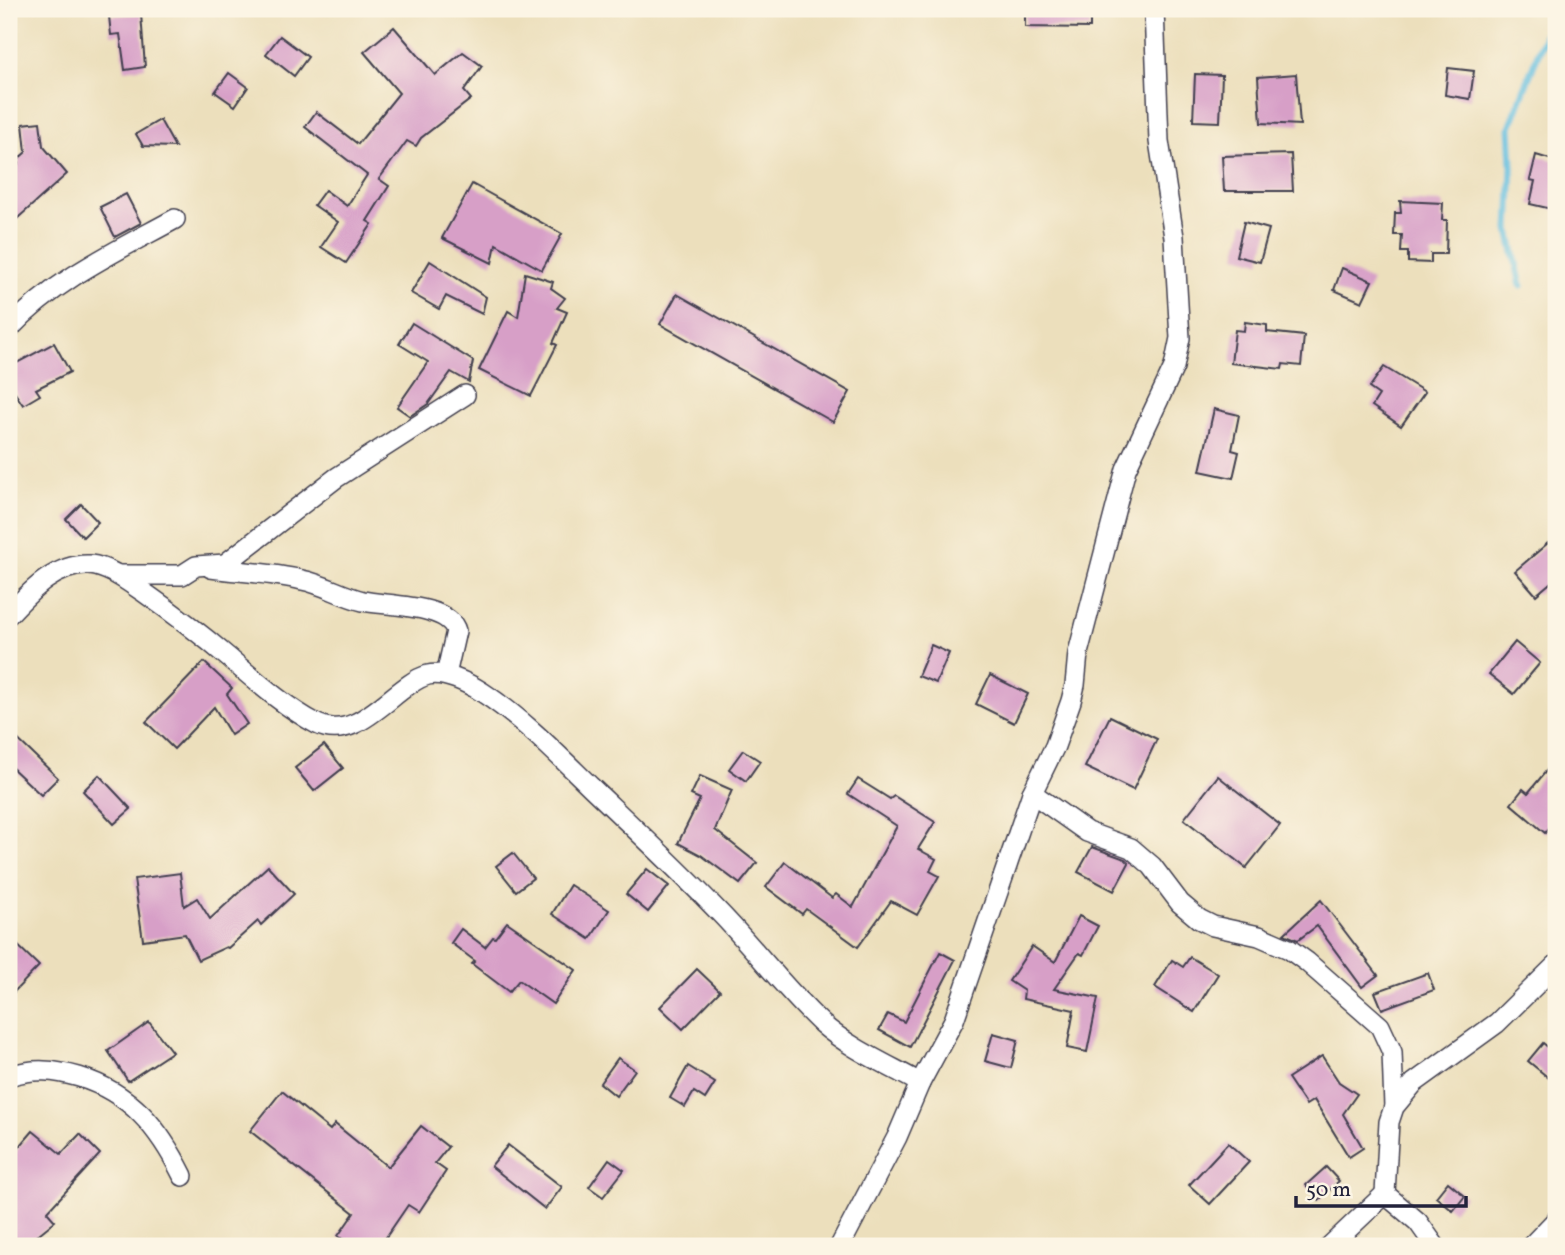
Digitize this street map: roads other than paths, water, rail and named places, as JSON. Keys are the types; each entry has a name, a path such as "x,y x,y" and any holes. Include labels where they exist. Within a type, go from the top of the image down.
{"street":[{"path":"839,1246 897,1137 920,1083 954,1020 1032,793 1055,746 1071,701 1078,653 1126,469 1174,368 1180,338 1174,237 1159,141 1154,9"},
{"path":"9,330 32,304 49,292 88,266 175,219"},
{"path":"118,575 181,575 196,566 225,564 336,478 465,395"},
{"path":"9,614 32,590 56,573 91,565 118,575 200,634 268,691 318,725 335,729 367,718 411,683 429,674 446,675 480,690 547,744 718,911 823,1024 860,1049 920,1083"},
{"path":"196,566 300,579 361,601 433,611 445,616 456,631 446,675"},
{"path":"1032,793 1087,832 1131,848 1152,866 1180,903 1199,919 1213,926 1259,936 1289,948 1368,1015 1380,1026 1392,1052 1394,1107"},
{"path":"1330,1246 1385,1194 1389,1122 1394,1107 1413,1083 1497,1023 1556,965"},
{"path":"9,1076 23,1071 64,1072 96,1082 121,1095 140,1112 170,1149 183,1176"},
{"path":"1385,1194 1418,1222 1435,1246"},
{"path":"1531,1246 1556,1220"}],"waterway":[{"path":"1521,286 1509,230 1512,166 1510,127 1545,35 1556,19"}]}
